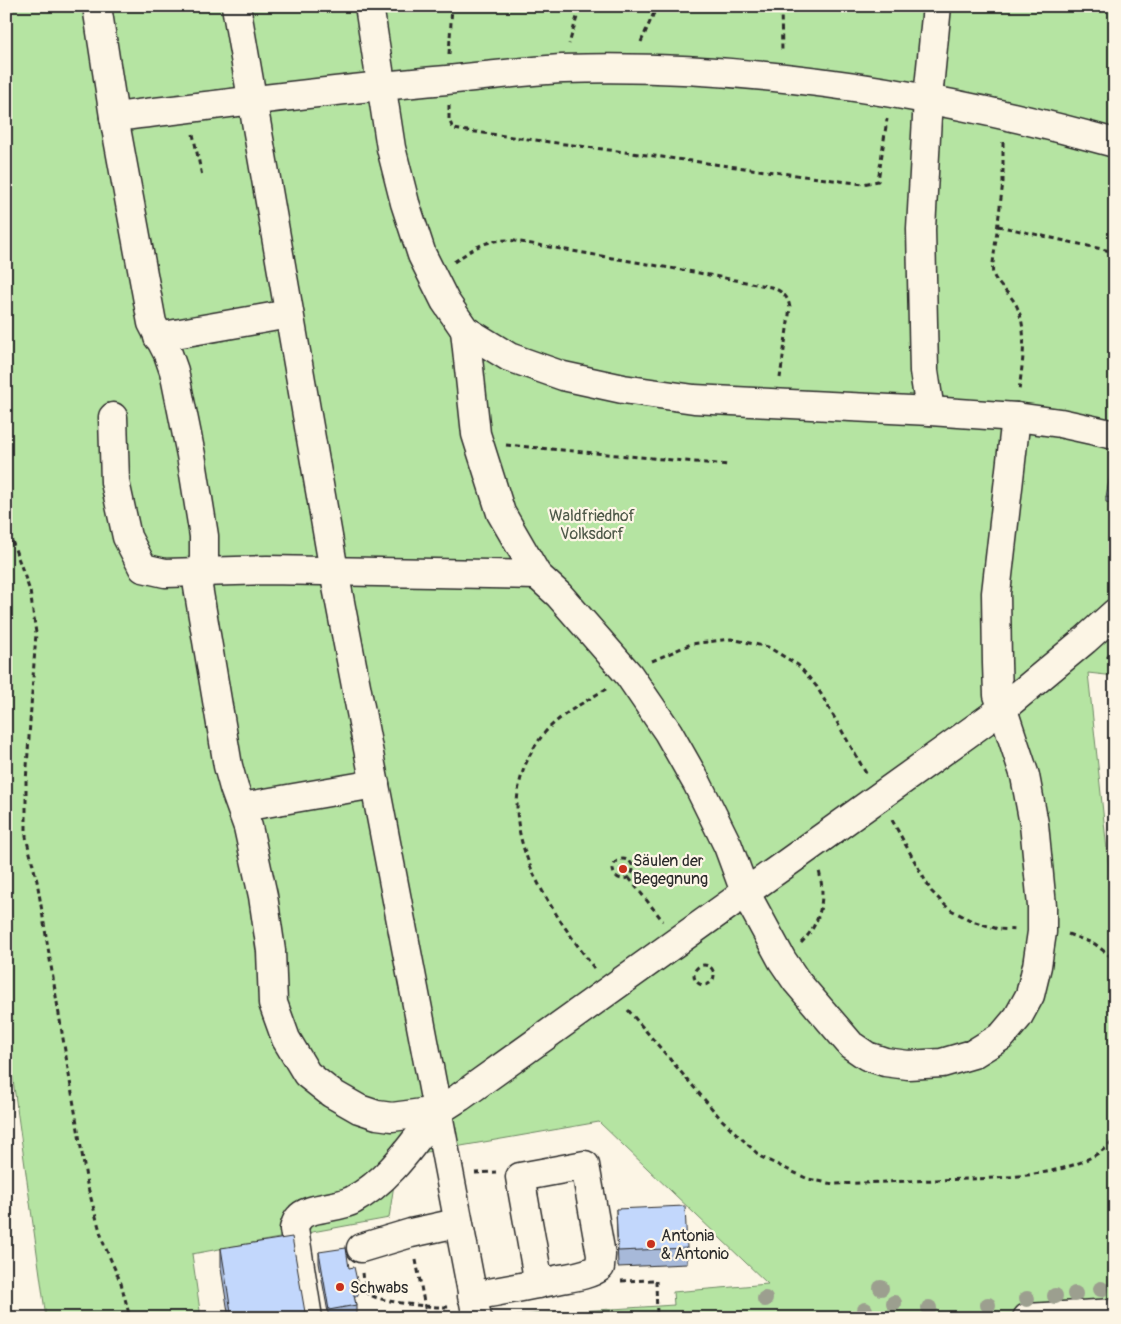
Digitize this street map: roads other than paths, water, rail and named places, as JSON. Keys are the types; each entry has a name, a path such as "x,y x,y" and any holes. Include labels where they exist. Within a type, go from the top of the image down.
{"street":[{"path":"97,6 114,117 142,275 152,322 174,370 191,455 204,536 204,558 198,588 228,766 248,827 262,896 271,951 273,1003 286,1039 307,1074 331,1093 377,1115 392,1117 438,1111"},
{"path":"236,6 334,571 474,1306 539,1284 594,1271 600,1267 600,1246 585,1165 520,1176 539,1284"},
{"path":"371,6 370,12 391,148 405,203 422,255 445,301 465,330 509,357 563,376 623,389 694,399 930,410 1016,417 1060,423 1115,435"},
{"path":"930,410 924,371 920,229 928,98 937,6"},
{"path":"114,117 382,85 562,69 629,69 782,77 890,92 1006,114 1115,143"},
{"path":"158,337 289,314"},
{"path":"465,330 478,442 501,513 537,575 559,595 629,675 668,732 698,783 724,837 745,892 782,960 797,982 850,1045 867,1056 885,1062 908,1065 942,1063 973,1054 1002,1036 1018,1017 1030,995 1038,966 1042,932 1042,906 1034,824 1025,776 998,695 996,593 1016,417"},
{"path":"113,417 115,482 127,537 143,568 165,573 267,570 537,575"},
{"path":"308,1318 294,1229 299,1217 306,1213 351,1202 376,1186 438,1111 479,1084 1002,709 1086,640 1115,613"},
{"path":"242,807 375,784"},
{"path":"360,1248 410,1233 457,1223"},
{"path":"1027,1318 1115,1313"}],"railway":[{"path":"6,1297 10,1318"}],"place":[{"name":"Säulen der Begegnung","path":"623,869"},
{"name":"Antonia & Antonio","path":"651,1244"},
{"name":"Schwabs","path":"340,1287"}],"park label":[{"name":"Waldfriedhof Volksdorf","path":"592,524"}]}
